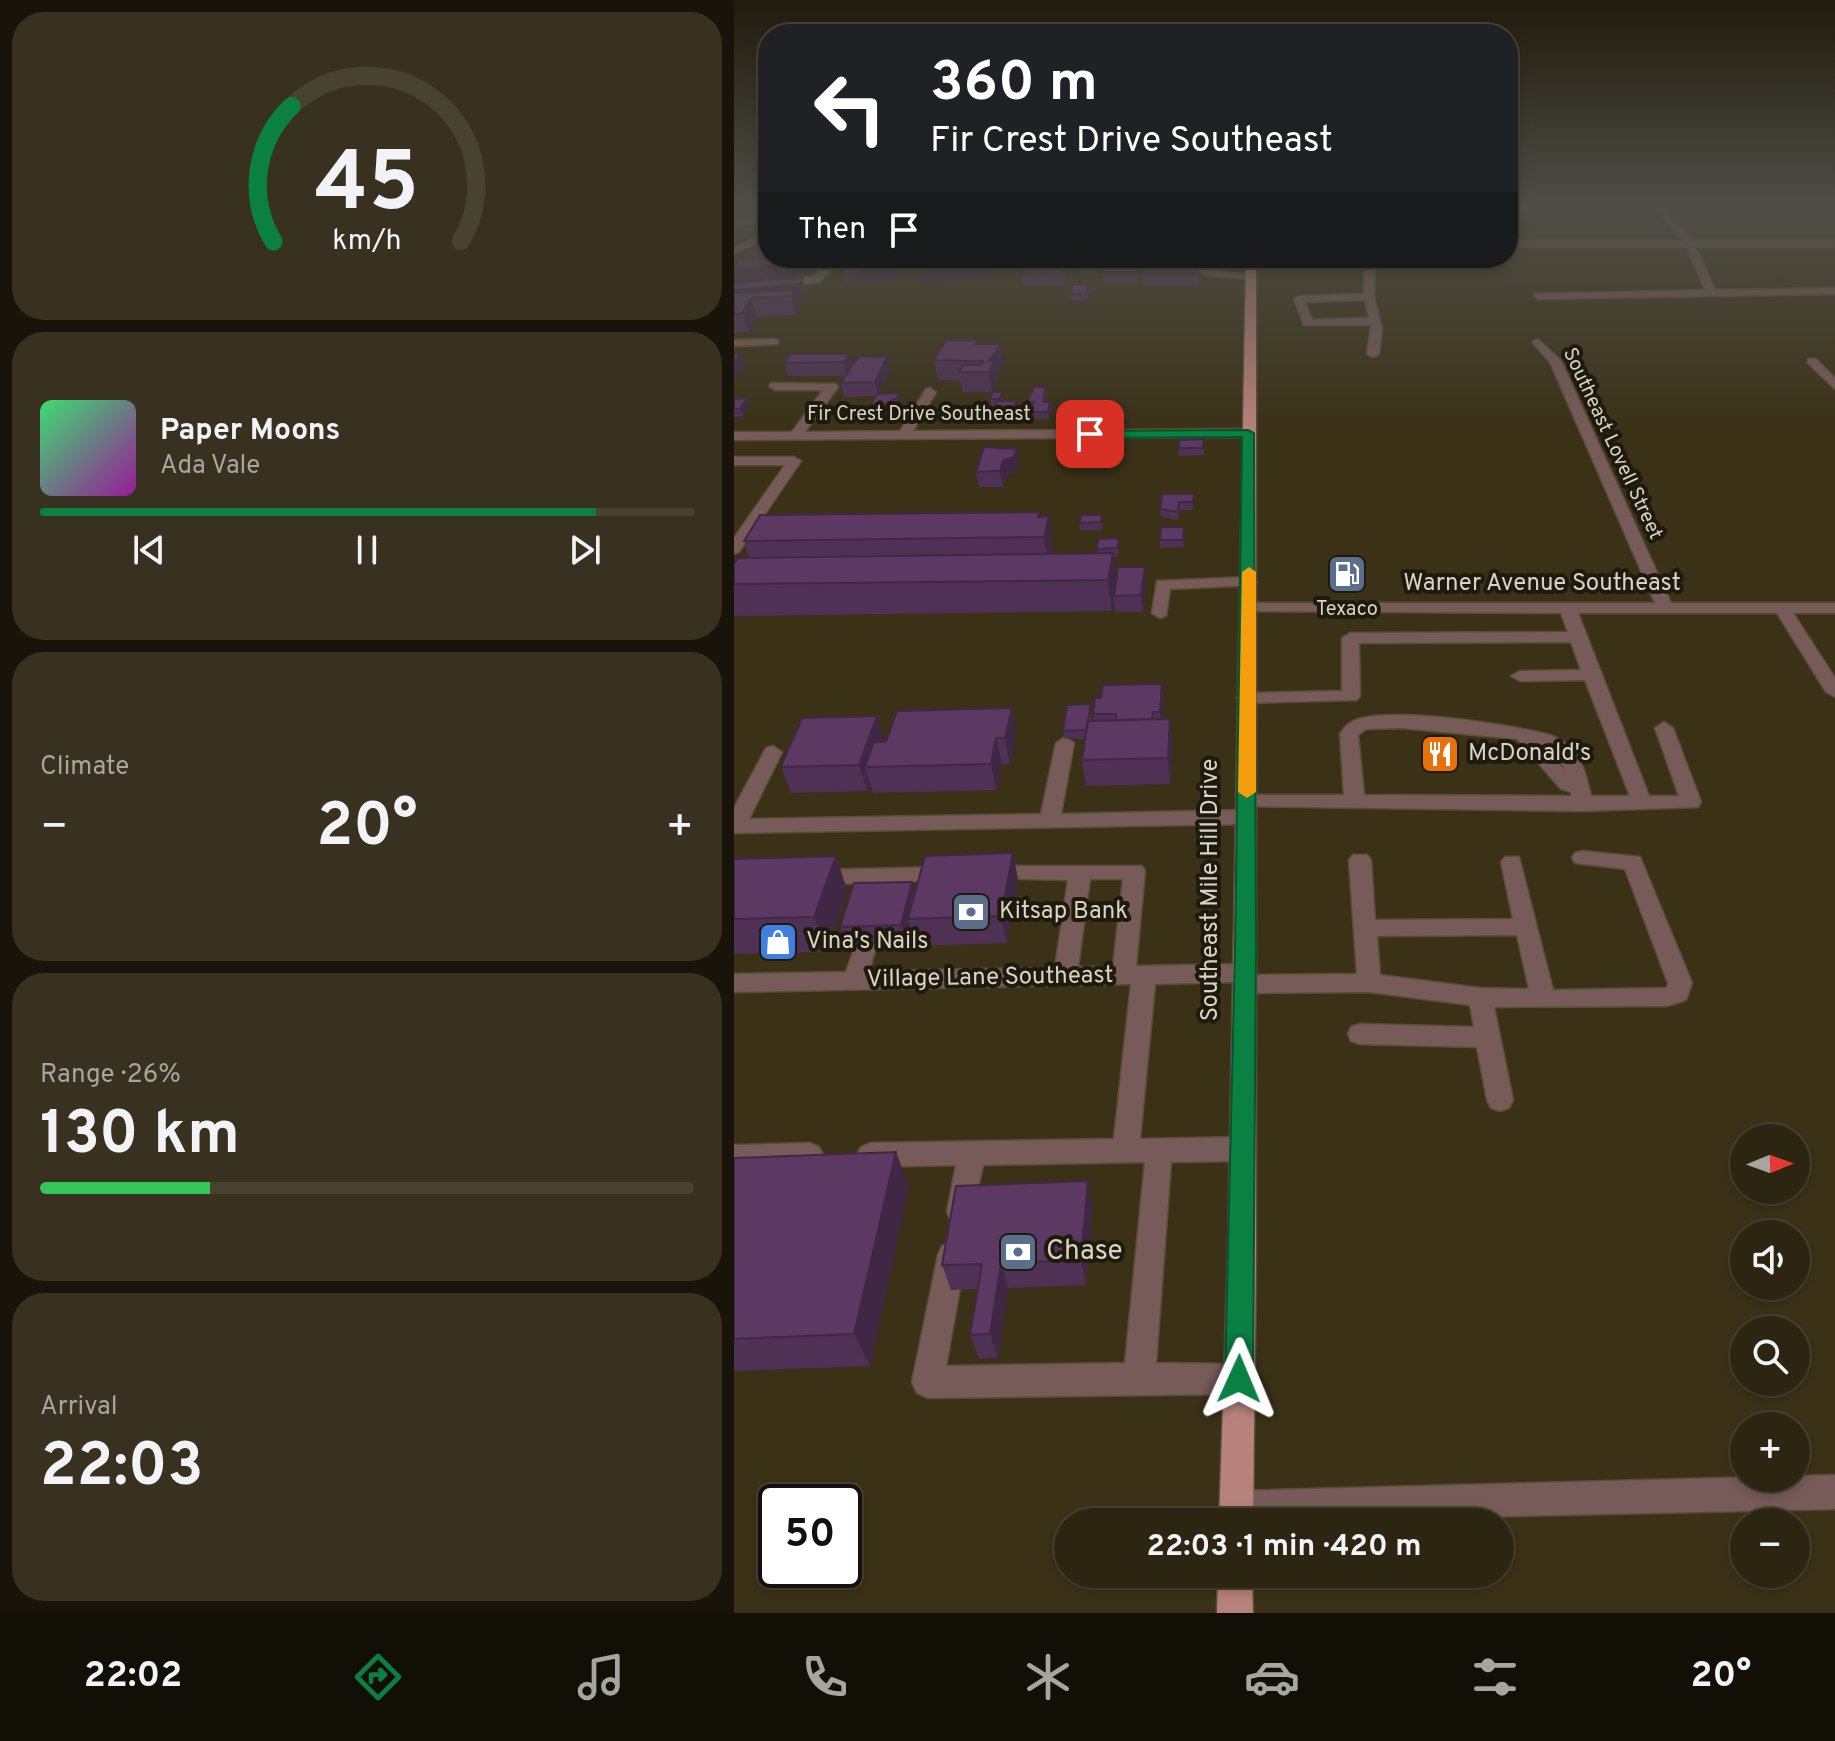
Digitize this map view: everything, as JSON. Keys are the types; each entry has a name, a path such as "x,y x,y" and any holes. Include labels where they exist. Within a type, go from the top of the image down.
{"main road":[{"name":"Southeast Mile Hill Drive","path":"1236,1508 1243,1149 1251,281"},
{"path":"1235,1588 1235,1613"}],"street":[{"path":"734,289 804,281"},
{"path":"1369,281 1377,343 1373,354"},
{"path":"1706,281 1710,291"},
{"path":"1539,296 1835,291"},
{"path":"1369,297 1299,299 1308,323 1375,322"},
{"path":"734,343 774,342"},
{"name":"Southeast Lovell Street","path":"1538,342 1555,361 1666,609"},
{"path":"1835,361 1812,361 1835,385"},
{"path":"775,386 832,387 795,436"},
{"path":"904,435 930,392"},
{"name":"Fir Crest Drive Southeast","path":"734,436 1248,433"},
{"path":"734,549 812,436"},
{"path":"734,461 794,461"},
{"path":"1160,613 1158,578 1249,582"},
{"name":"Warner Avenue Southeast","path":"1248,608 1835,608"},
{"path":"1782,608 1835,692"},
{"path":"1568,609 1642,803"},
{"path":"1246,698 1351,696 1350,638 1578,637"},
{"path":"1520,676 1592,675"},
{"path":"1355,802 1349,734 1362,724 1395,722 1523,734 1568,785 1581,795"},
{"path":"773,752 734,826 1050,820 1355,802 1581,795 1642,803 1691,802 1692,797 1664,728"},
{"path":"1050,820 1065,743"},
{"name":"Village Lane Southeast","path":"734,983 1134,975 1369,983 1480,997 1543,999 1667,997 1678,994 1680,983 1639,870 1633,862 1582,858"},
{"path":"1360,860 1369,983"},
{"path":"1512,862 1543,999"},
{"path":"796,878 1134,871 1134,975 1126,1151"},
{"path":"1065,976 1080,872"},
{"path":"879,904 888,875"},
{"path":"1365,928 1526,927"},
{"path":"855,980 867,941"},
{"path":"1480,997 1500,1100"},
{"path":"1360,1034 1488,1037"},
{"path":"734,1157 1243,1149"},
{"path":"1139,1378 1159,1150"},
{"path":"972,1153 928,1382 1239,1379"},
{"path":"1418,1508 1835,1492"}],"building":[{"path":"801,281 801,284 734,290 734,283"},
{"path":"1073,285 1089,285 1086,294 1070,294"},
{"path":"794,290 791,296 751,298 743,313 734,314 734,293"},
{"path":"946,340 1001,344 989,361 994,361 989,372 959,372 963,365 981,365 983,361 934,360"},
{"path":"791,354 849,354 844,362 784,363"},
{"path":"859,356 887,357 875,382 841,383"},
{"path":"1034,387 1045,387 1043,402 1050,402 1048,412 1031,412 1034,402 1027,402"},
{"path":"993,392 1002,392 1000,399 990,399"},
{"path":"899,393 897,399 892,399 889,404 871,405 877,394"},
{"path":"747,398 740,409 734,409 734,399"},
{"path":"998,401 1016,401 1012,412 994,412"},
{"path":"1204,439 1203,448 1179,448 1179,440"},
{"path":"984,447 1016,449 1014,457 1003,460 1000,471 976,472"},
{"path":"1162,494 1194,494 1193,502 1179,502 1178,512 1160,509"},
{"path":"1040,512 1038,517 1049,516 1044,537 744,541 760,515"},
{"path":"1081,515 1102,515 1101,522 1079,523"},
{"path":"1161,527 1184,527 1183,540 1160,540"},
{"path":"1119,538 1118,548 1097,549 1098,539"},
{"path":"1113,553 1108,580 734,584 734,564 738,558"},
{"path":"1118,567 1145,567 1141,595 1114,596"},
{"path":"1162,684 1160,712 1153,712 1152,719 1116,720 1116,714 1093,714 1095,698 1101,698 1103,685"},
{"path":"1091,704 1086,730 1063,731 1067,705"},
{"path":"1012,708 1005,738 996,738 991,764 865,767 874,742 886,742 897,711"},
{"path":"877,716 859,765 781,767 802,718"},
{"path":"1170,719 1168,758 1082,760 1088,721"},
{"path":"1013,853 1001,916 908,919 925,856"},
{"path":"836,856 814,917 734,919 734,859"},
{"path":"912,882 901,925 840,927 854,883"},
{"path":"896,1152 854,1334 734,1339 734,1158"},
{"path":"1088,1181 1081,1260 1001,1263 990,1334 970,1335 982,1264 942,1265 956,1186"}],"slow traffic":[{"path":"1247,792 1249,572"}],"place":[{"name":"Texaco","path":"1347,574"},
{"name":"McDonald's","path":"1440,754"},
{"name":"Kitsap Bank","path":"971,912"},
{"name":"Vina's Nails","path":"778,942"},
{"name":"Chase","path":"1018,1252"}],"route":[{"path":"1090,434 1248,433 1246,947 1239,1379"}]}
